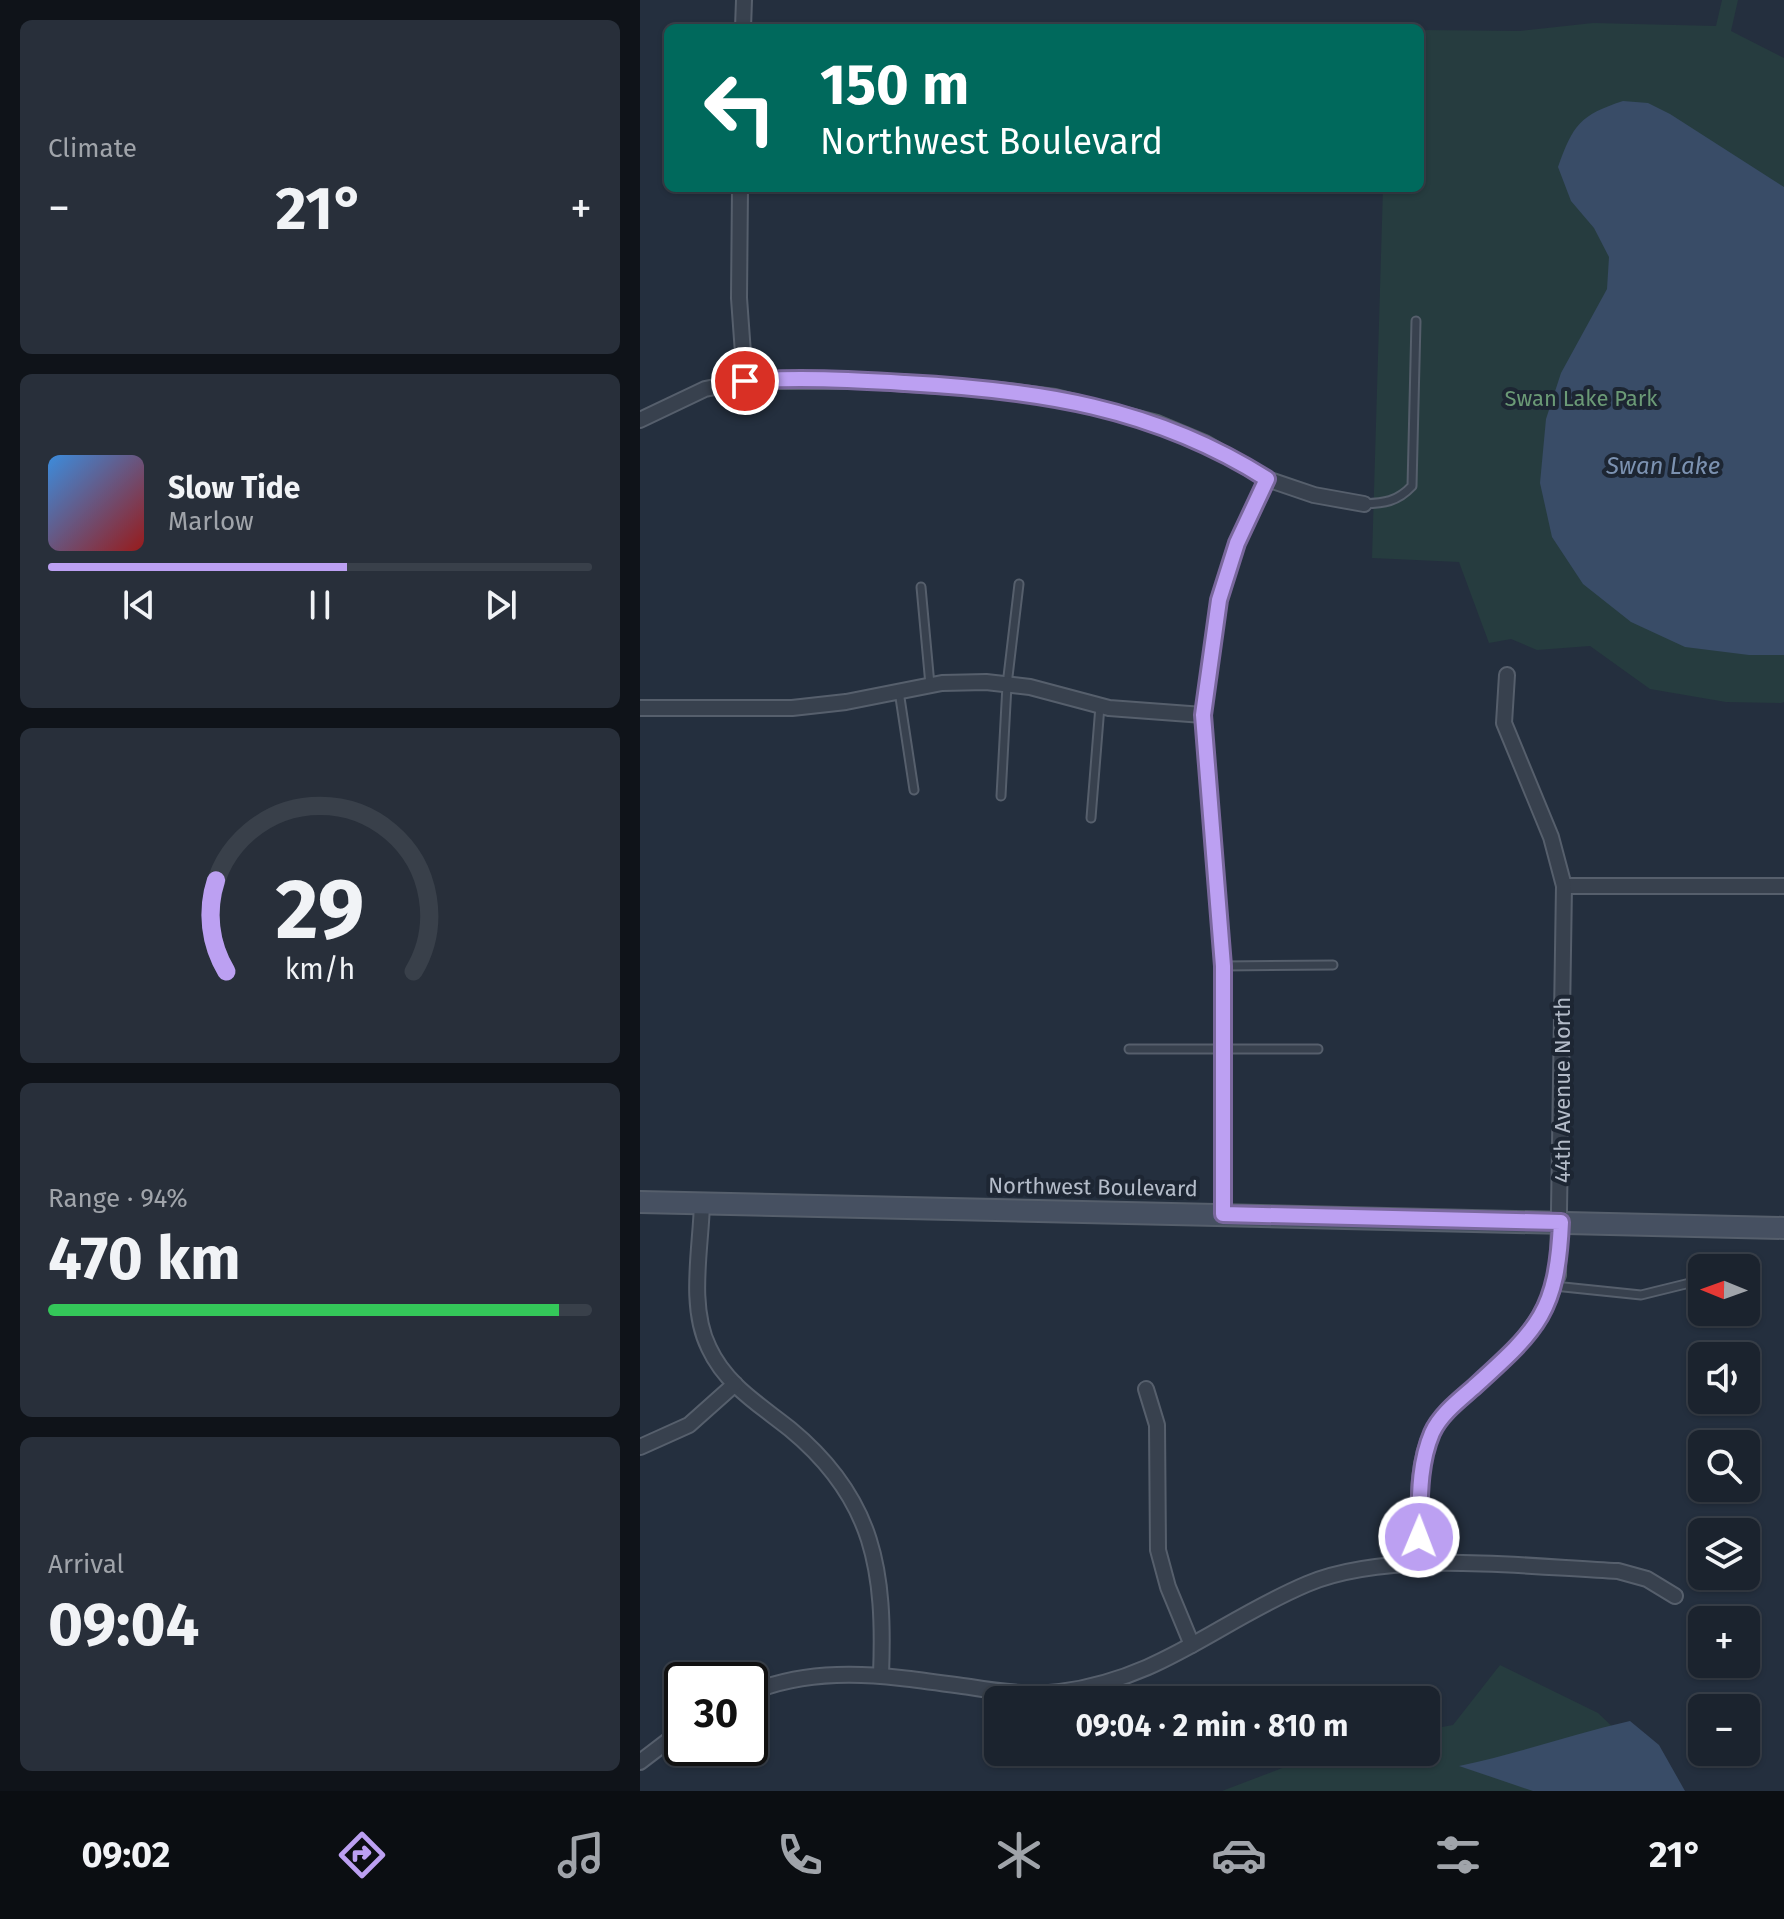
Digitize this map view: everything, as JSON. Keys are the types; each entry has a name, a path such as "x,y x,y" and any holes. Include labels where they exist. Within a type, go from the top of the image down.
{"main road":[{"name":"Northwest Boulevard","path":"640,1202 1784,1228"}],"street":[{"path":"743,24 744,0"},
{"path":"740,192 739,298 745,381"},
{"path":"640,420 705,389 745,381 793,378 897,382 1055,397 1157,423 1205,443 1267,479 1314,495 1364,504"},
{"path":"1223,1214 1223,966 1203,715 1219,600 1237,543 1267,479"},
{"name":"44th Avenue North","path":"1419,1564 1420,1483 1433,1431 1446,1413 1527,1338 1541,1320 1554,1286 1561,1222 1564,886 1551,837 1504,723 1507,675"},
{"path":"640,708 792,708 930,685 1007,685 1100,706 1203,715"},
{"path":"1564,886 1784,886"},
{"path":"702,1203 699,1315 707,1346 720,1368 735,1384 818,1454 860,1512 881,1581 881,1675"},
{"path":"640,1447 689,1425 735,1384"},
{"path":"1146,1389 1157,1425 1158,1550 1168,1587 1192,1645"},
{"path":"768,1686 846,1673 1011,1693 1055,1693 1100,1686 1136,1674 1307,1583 1343,1571 1419,1564 1618,1571 1647,1579 1675,1596"},
{"path":"640,1762 664,1744"}],"lane":[{"path":"1364,504 1387,503 1402,497 1412,486 1416,321"},
{"path":"1001,796 1007,685 1019,584"},
{"path":"921,587 930,685"},
{"path":"899,691 914,790"},
{"path":"1091,818 1100,706"},
{"path":"1223,966 1333,965"},
{"path":"1129,1049 1318,1049"},
{"path":"1554,1286 1641,1295 1688,1283"}],"green space":[{"name":"Swan Lake Park","path":"1722,0 1738,0 1731,31 1784,58 1784,702 1781,703 1726,702 1650,689 1590,646 1537,650 1511,639 1489,643 1459,562 1372,558 1383,192 1424,192 1424,30 1520,31 1593,23 1716,26"},
{"path":"1500,1665 1598,1713 1680,1791 1222,1791 1287,1766 1440,1766 1440,1727 1453,1725"}],"water":[{"name":"Swan Lake","path":"1623,101 1648,103 1670,114 1784,187 1784,655 1749,655 1685,647 1631,622 1583,584 1552,537 1540,483 1546,419 1561,373 1607,289 1609,257 1594,228 1571,201 1558,167 1568,141 1580,124 1597,111"},
{"path":"1630,1721 1659,1745 1685,1791 1533,1791 1459,1766 1502,1756"}],"route":[{"path":"745,381 793,378 866,381 943,385 1055,397 1157,423 1205,443 1267,479 1237,543 1219,600 1203,715 1223,966 1223,1214 1561,1222 1558,1275 1541,1320 1527,1338 1446,1413 1433,1431 1424,1457 1420,1483 1419,1537"}]}
